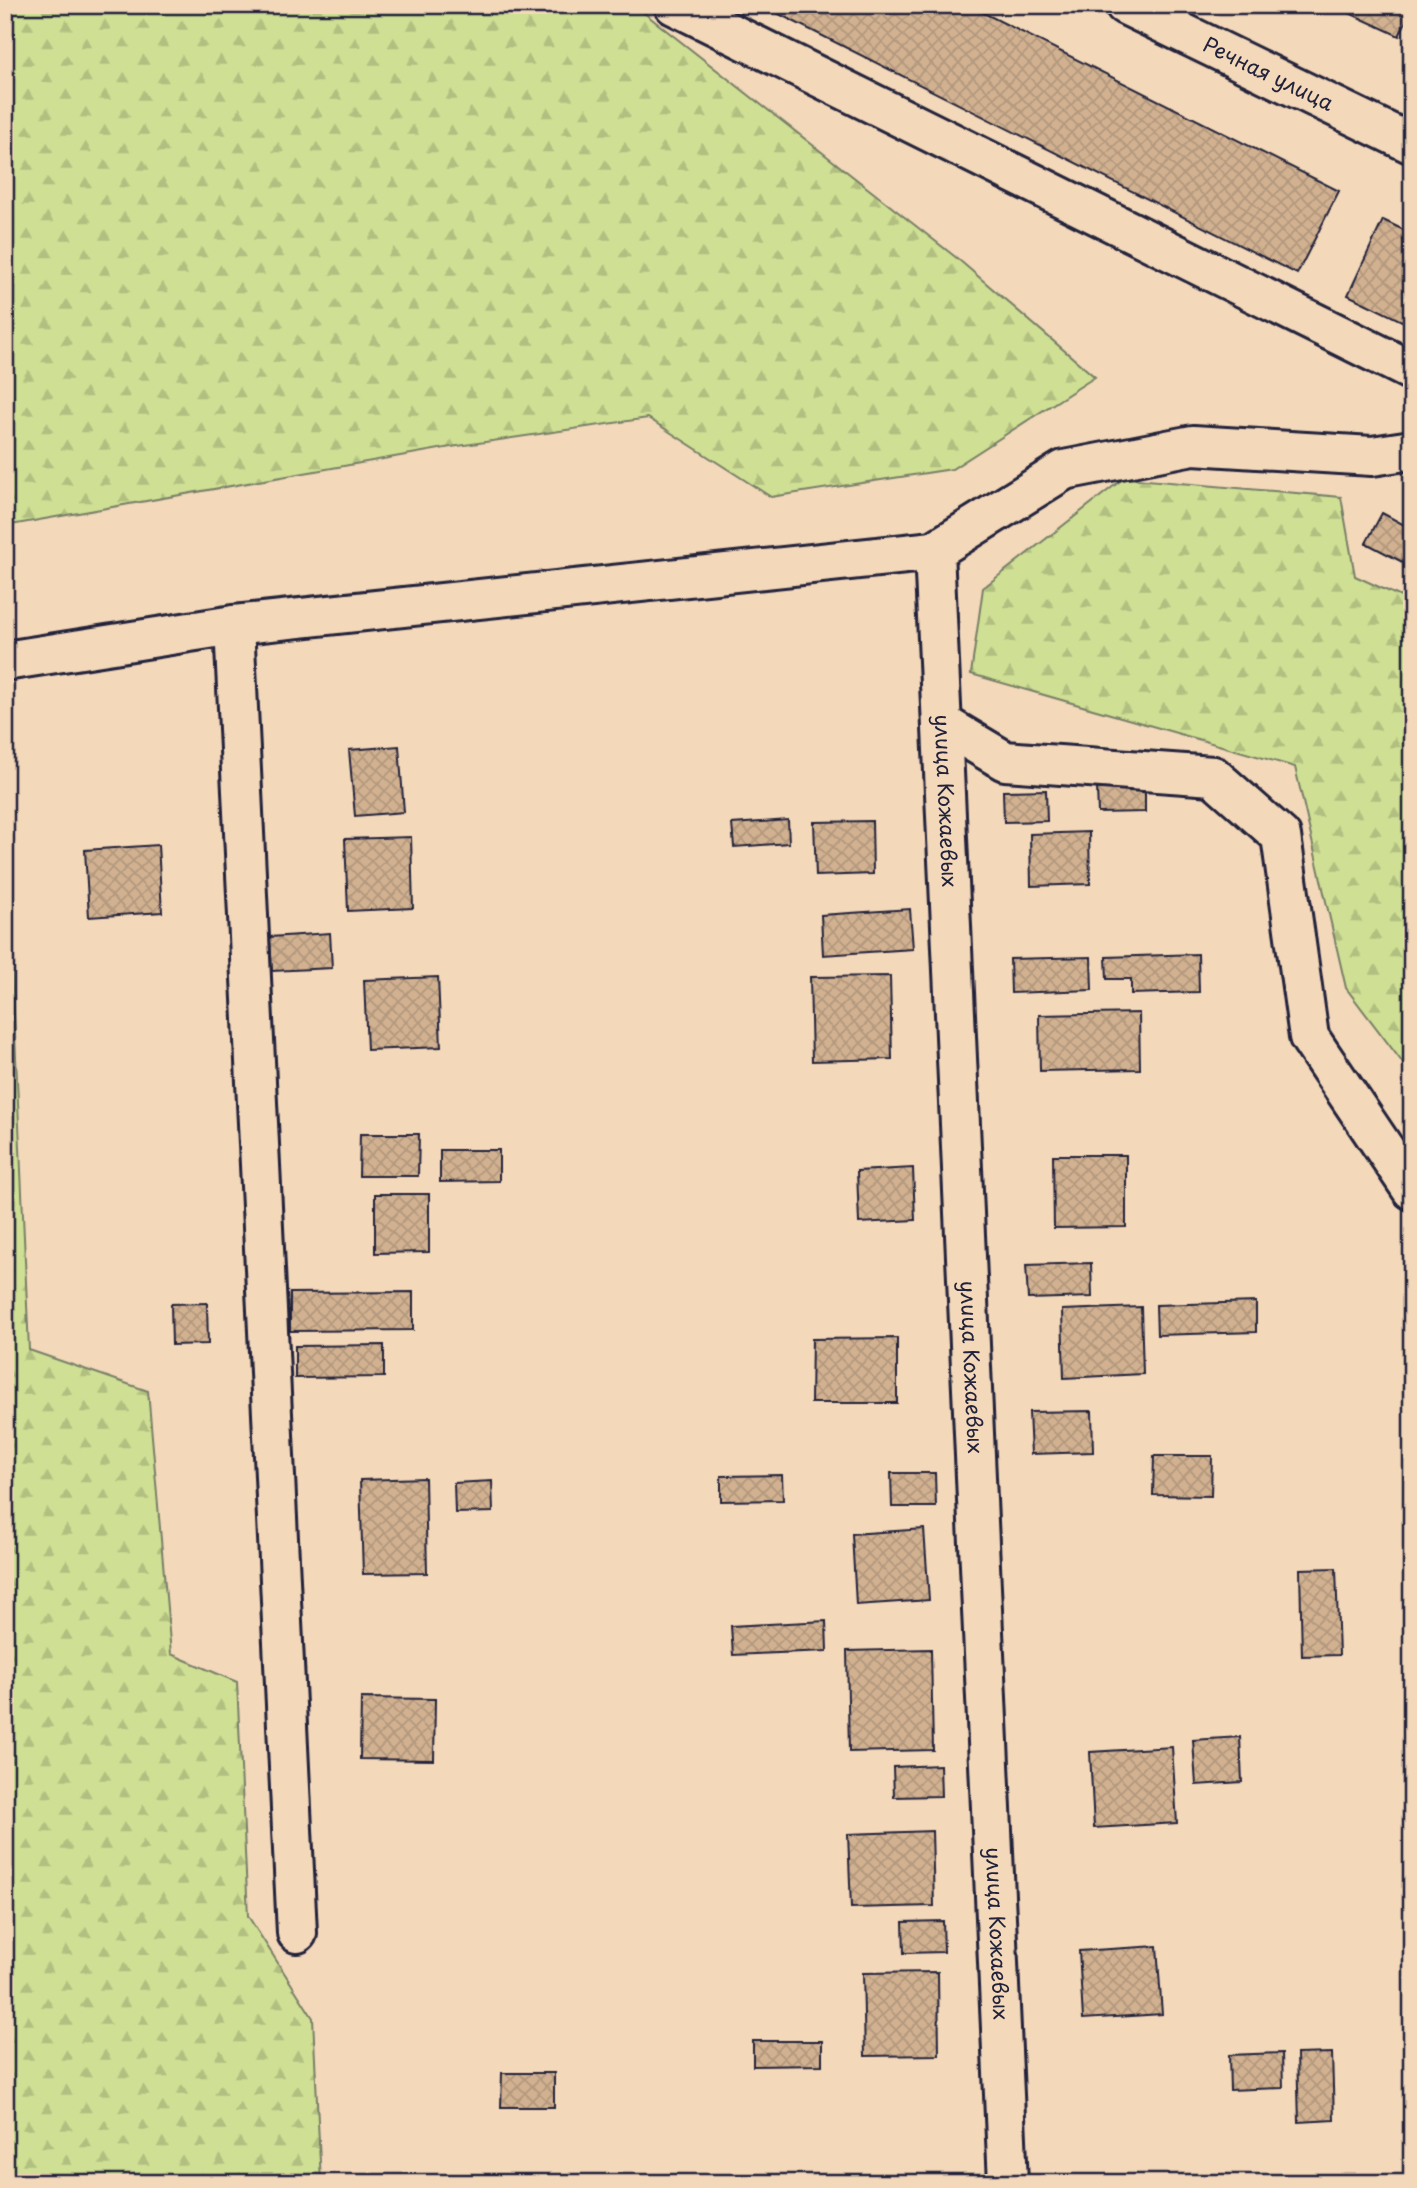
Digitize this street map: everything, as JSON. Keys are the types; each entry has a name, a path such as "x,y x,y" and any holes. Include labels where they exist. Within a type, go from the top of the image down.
{"street":[{"path":"674,5 1412,371"},
{"name":"Речная улица","path":"1125,5 1412,144"},
{"path":"5,661 234,625 934,551 1064,470 1193,445 1372,456 1412,450"},
{"name":"улица Кожаевых","path":"934,551 1008,2183"},
{"path":"234,625 297,1933"},
{"path":"943,724 1004,761 1213,776 1281,836 1309,1037 1412,1190"}],"green space":[{"path":"5,5 634,5 958,259 1095,377 952,469 771,497 648,418 451,447 5,526"},
{"path":"1124,478 1341,497 1355,576 1412,602 1412,1075 1346,988 1295,767 971,674 983,588"},
{"path":"5,810 29,1350 148,1391 171,1654 237,1682 248,1916 313,2018 321,2183 5,2183"}],"building":[{"path":"761,5 968,5 1339,191 1297,274"},
{"path":"1332,5 1412,5 1412,9 1399,36"},
{"path":"1383,220 1412,234 1412,326 1348,295"},
{"path":"1382,513 1412,529 1412,567 1366,543"},
{"path":"399,746 404,812 355,816 349,750"},
{"path":"1145,786 1145,812 1098,813 1097,787"},
{"path":"1046,790 1047,821 1004,822 1003,791"},
{"path":"788,820 789,843 734,847 732,824"},
{"path":"872,821 873,874 816,876 814,822"},
{"path":"1089,832 1090,884 1031,886 1030,834"},
{"path":"411,837 413,908 348,911 345,839"},
{"path":"158,845 162,912 89,917 85,850"},
{"path":"910,909 913,949 823,955 821,915"},
{"path":"330,933 332,968 272,971 270,937"},
{"path":"1198,954 1199,992 1131,994 1131,979 1107,979 1106,957"},
{"path":"1091,957 1092,990 1011,993 1010,959"},
{"path":"890,976 892,1059 812,1061 810,977"},
{"path":"438,977 441,1047 367,1050 364,980"},
{"path":"1139,1013 1140,1069 1040,1071 1039,1015"},
{"path":"360,1134 419,1134 418,1176 359,1176"},
{"path":"440,1150 499,1150 499,1181 440,1182"},
{"path":"1053,1155 1126,1155 1126,1227 1054,1228"},
{"path":"913,1168 915,1220 859,1223 857,1171"},
{"path":"375,1194 429,1194 429,1252 375,1253"},
{"path":"1091,1263 1092,1297 1028,1299 1026,1265"},
{"path":"413,1292 413,1330 290,1331 290,1293"},
{"path":"1256,1302 1256,1332 1157,1335 1156,1305"},
{"path":"207,1303 208,1344 172,1345 171,1304"},
{"path":"1141,1307 1143,1374 1064,1378 1062,1310"},
{"path":"897,1338 897,1403 811,1403 812,1339"},
{"path":"384,1345 384,1377 295,1378 295,1346"},
{"path":"1092,1411 1093,1452 1031,1454 1029,1412"},
{"path":"1154,1456 1212,1456 1211,1496 1153,1495"},
{"path":"891,1473 935,1473 936,1507 892,1507"},
{"path":"782,1475 783,1500 721,1501 721,1476"},
{"path":"425,1478 427,1573 363,1574 360,1480"},
{"path":"492,1481 493,1512 455,1513 454,1483"},
{"path":"924,1529 929,1600 856,1605 852,1534"},
{"path":"1336,1568 1339,1655 1302,1656 1300,1569"},
{"path":"826,1621 827,1651 733,1655 731,1626"},
{"path":"931,1649 933,1750 849,1752 847,1651"},
{"path":"361,1698 435,1699 434,1760 360,1759"},
{"path":"1240,1737 1242,1782 1196,1785 1193,1740"},
{"path":"1172,1747 1177,1823 1094,1828 1090,1752"},
{"path":"940,1765 941,1796 894,1797 893,1767"},
{"path":"932,1831 934,1906 851,1908 848,1834"},
{"path":"943,1921 944,1952 904,1953 903,1922"},
{"path":"1157,1946 1162,2014 1083,2019 1079,1951"},
{"path":"938,1972 939,2055 865,2056 863,1973"},
{"path":"753,2041 822,2041 822,2065 753,2066"},
{"path":"1282,2053 1283,2088 1230,2090 1229,2055"},
{"path":"1332,2053 1334,2120 1299,2122 1297,2054"},
{"path":"502,2073 554,2073 554,2107 501,2107"}]}
